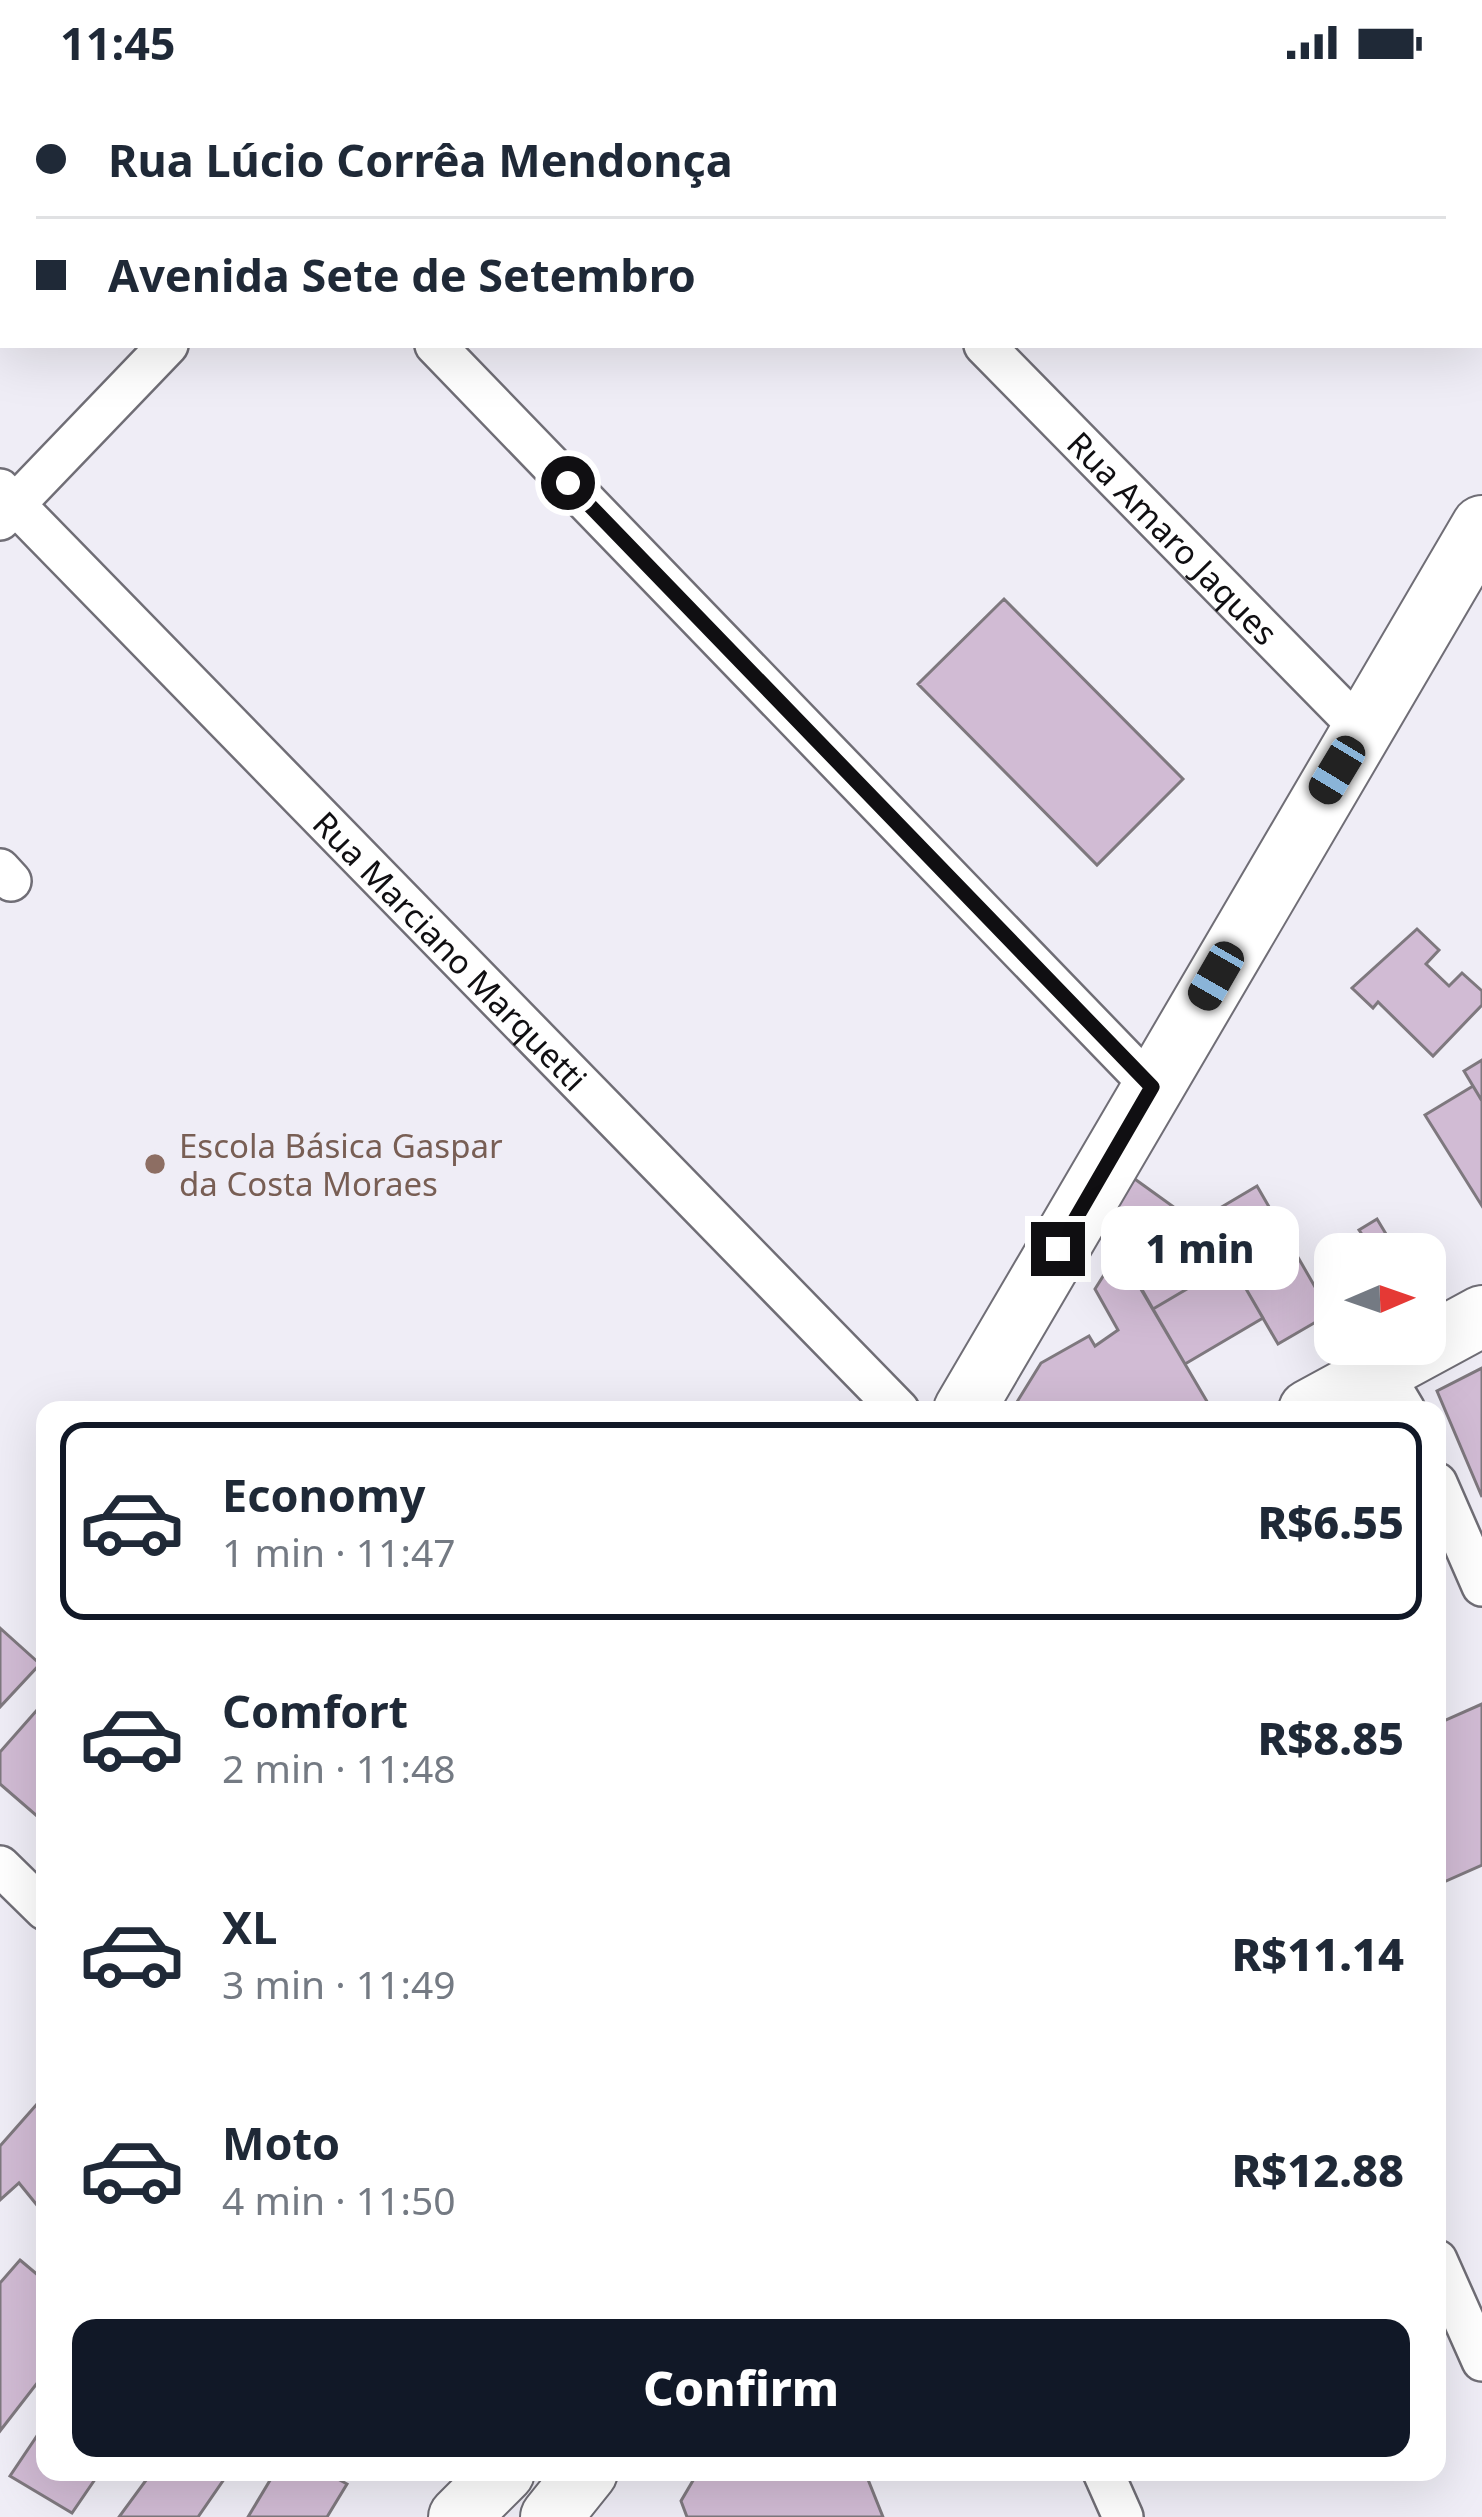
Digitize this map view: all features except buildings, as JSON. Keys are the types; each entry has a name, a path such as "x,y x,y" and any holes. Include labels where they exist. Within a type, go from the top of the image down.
{"main road":[{"path":"969,1401 1482,526"},
{"path":"1349,1401 1394,1391 1482,1316"},
{"path":"459,2517 495,2481"},
{"path":"551,2517 580,2481"}],"street":[{"path":"5,505 165,348"},
{"path":"438,348 1152,1087"},
{"name":"Rua Amaro Jaques","path":"987,348 1361,729"},
{"name":"Rua Marciano Marquetti","path":"5,505 890,1401"},
{"path":"1446,1504 1482,1586"},
{"path":"0,1866 36,1901"},
{"path":"1446,2280 1482,2360"},
{"path":"1107,2481 1123,2517"}],"place":[{"name":"Escola Básica Gaspar da Costa Moraes","path":"155,1164"}],"route":[{"path":"568,483 1152,1087 1058,1249"}]}
